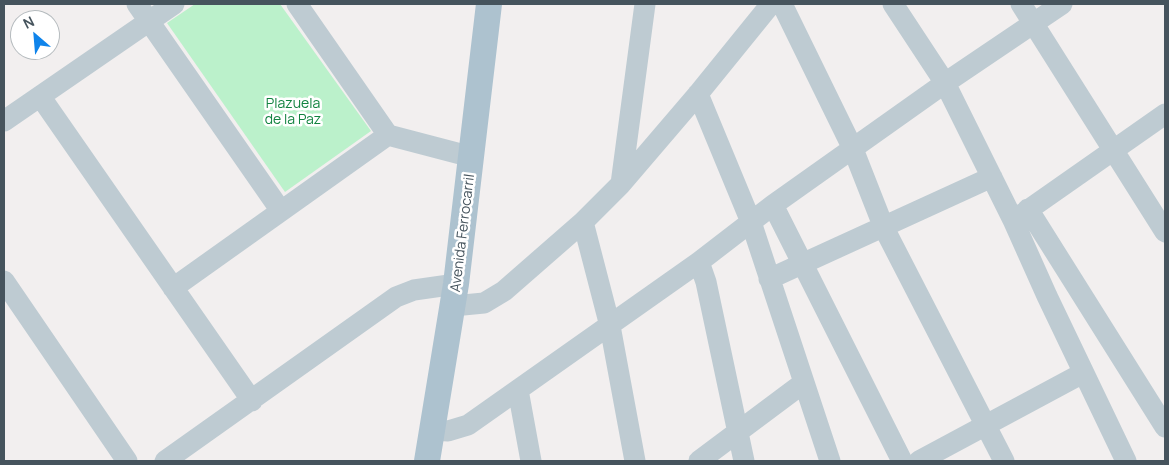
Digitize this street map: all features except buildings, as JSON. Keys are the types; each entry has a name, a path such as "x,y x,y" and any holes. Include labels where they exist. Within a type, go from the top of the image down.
{"main road":[{"name":"Avenida Ferrocarril","path":"427,461 455,295 472,157 487,5"}],"street":[{"path":"4,121 40,96 143,12 174,4"},
{"path":"297,4 388,134 472,157"},
{"path":"621,184 645,4"},
{"path":"165,461 396,297 414,290 455,295 484,303 504,291 583,222 621,184 698,94 771,4"},
{"path":"782,4 853,149 884,228 1004,461"},
{"path":"893,4 945,83 992,177 1073,281 1165,427"},
{"path":"1021,4 1165,232"},
{"path":"432,430 448,431 468,425 699,262 772,205 1033,22 1062,4"},
{"path":"143,12 281,211"},
{"path":"698,94 751,222 802,384 830,461"},
{"path":"40,96 252,401"},
{"path":"1021,214 1165,114"},
{"path":"173,288 388,134"},
{"path":"770,279 992,177"},
{"path":"772,205 902,461"},
{"path":"1021,214 1047,296 1126,461"},
{"path":"583,222 610,326 635,461"},
{"path":"699,262 706,282 744,461"},
{"path":"4,280 127,461"},
{"path":"1047,296 1073,281"},
{"path":"919,461 1083,372"},
{"path":"699,461 802,384"},
{"path":"518,390 531,461"}],"green space":[{"name":"Plazuela de la Paz","path":"195,4 280,4 371,131 285,192 167,23"}]}
